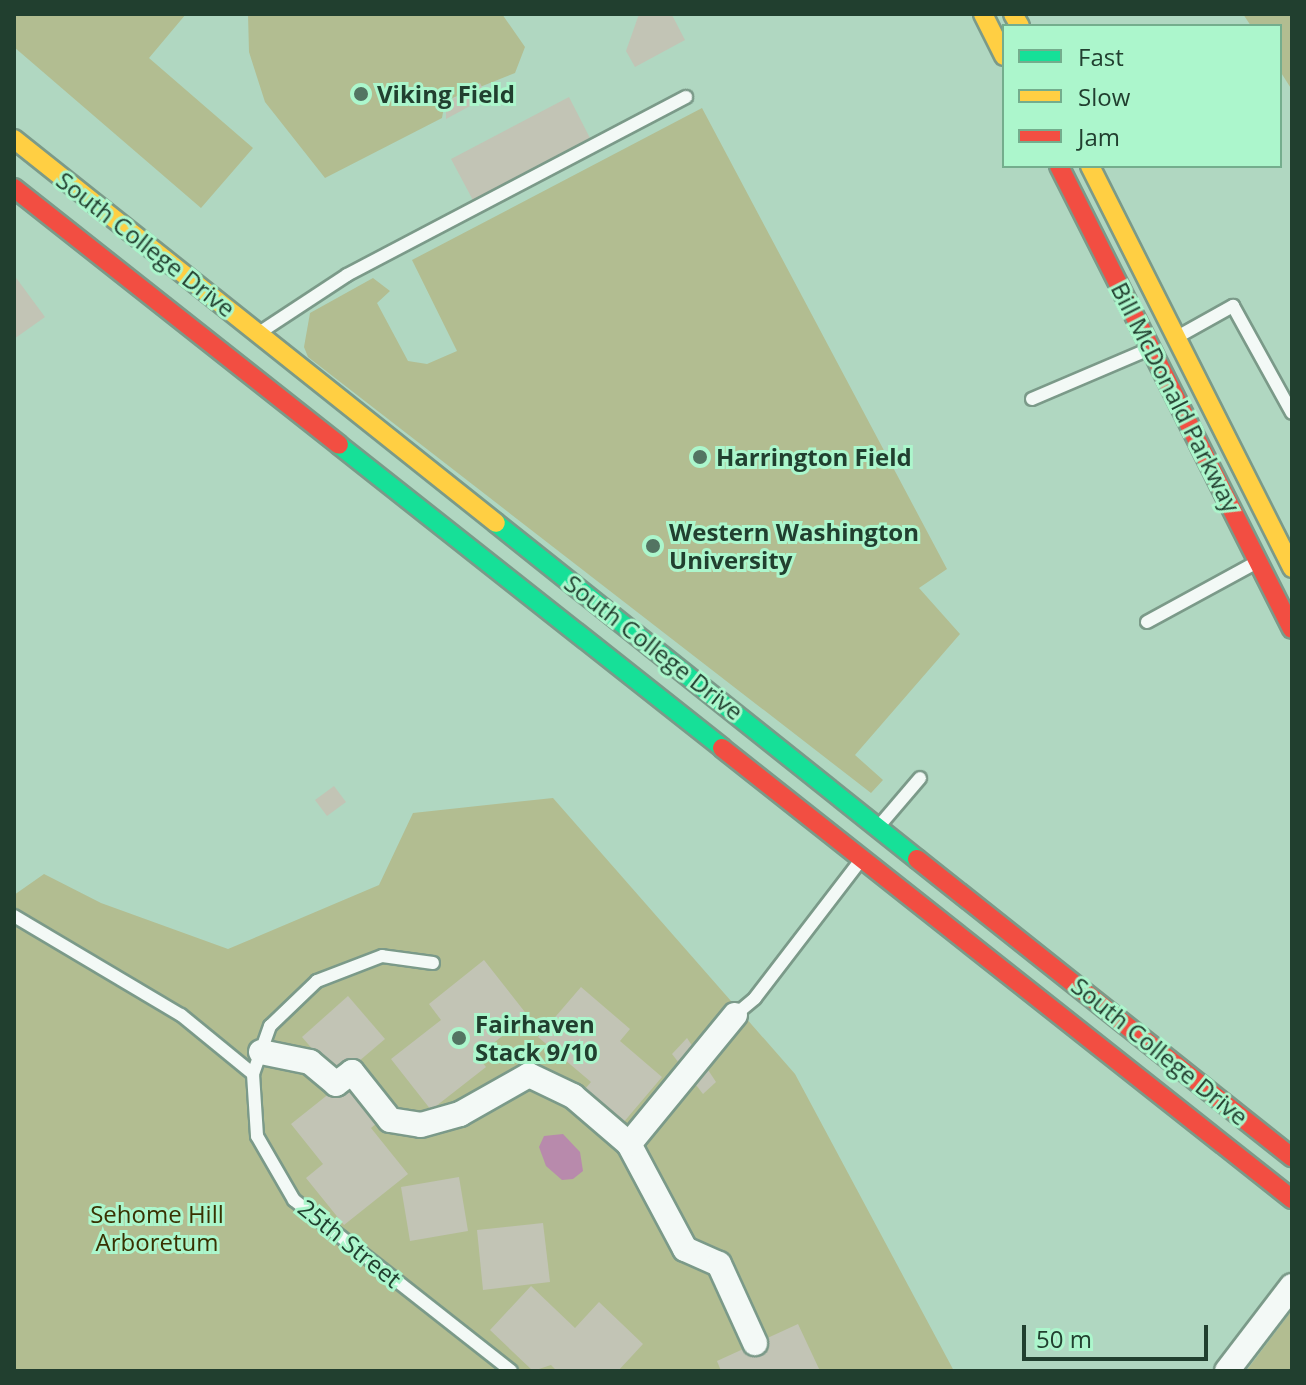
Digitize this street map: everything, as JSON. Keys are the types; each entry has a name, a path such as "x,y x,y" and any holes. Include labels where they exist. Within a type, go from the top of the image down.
{"street":[{"path":"983,14 1002,52"},
{"name":"South College Drive","path":"14,139 1292,1157"},
{"name":"Bill McDonald Parkway","path":"1060,168 1292,629"},
{"name":"Bill McDonald Parkway","path":"1091,168 1175,339 1289,556"},
{"name":"South College Drive","path":"14,188 1292,1199"},
{"path":"629,1144 735,1015"},
{"path":"257,1063 310,1062 336,1084 352,1072 390,1120 421,1125 460,1114 487,1094 529,1075 573,1096 629,1144 685,1249 719,1264 755,1343"},
{"path":"1227,1371 1292,1286"}],"lane":[{"path":"258,333 379,257 686,97"},
{"path":"1032,399 1175,339 1233,306 1292,413"},
{"path":"1147,622 1258,562"},
{"path":"735,1015 755,998 862,859 879,826 920,778"},
{"path":"14,916 257,1063 270,1026 317,981 382,956 433,963"},
{"name":"25th Street","path":"257,1063 257,1136 294,1200 511,1371"}],"green space":[{"path":"14,14 186,14 149,58 253,148 201,208 14,47"},
{"name":"Viking Field","path":"248,14 502,14 525,47 515,73 445,101 442,118 325,178 265,102 249,52"},
{"path":"1243,14 1292,14 1292,90 1282,74 1282,24 1250,24"},
{"name":"Harrington Field","path":"702,108 947,569 919,588 960,634 855,755 883,780 871,793 308,357 304,347 310,313 373,278 390,291 377,303 408,361 427,364 457,351 412,260"},
{"name":"Sehome Hill Arboretum","path":"553,798 795,1074 954,1371 14,1371 14,895 44,874 101,903 228,949 379,885 413,813"},
{"path":"1292,1310 1292,1371 1246,1371"}],"shaded area":[{"path":"563,1134 580,1152 583,1171 573,1179 562,1180 546,1166 539,1147 544,1136"}],"building":[{"path":"639,14 672,15 685,40 635,67 626,51"},
{"path":"480,83 487,97 446,119 446,103"},
{"path":"569,97 592,142 475,204 451,159"},
{"path":"14,275 45,317 14,339"},
{"path":"334,786 346,802 327,816 315,800"},
{"name":"Fairhaven Stack 9/10","path":"484,960 528,1016 477,1056 486,1067 431,1110 391,1059 441,1020 429,1004"},
{"path":"581,987 630,1029 620,1041 662,1077 617,1130 578,1097 591,1082 538,1037"},
{"path":"348,996 385,1039 338,1079 302,1037"},
{"path":"687,1038 716,1082 703,1094 672,1054"},
{"path":"350,1077 383,1118 371,1128 408,1174 344,1225 306,1178 323,1164 291,1124"},
{"path":"459,1177 468,1231 410,1241 401,1187"},
{"path":"543,1223 550,1282 483,1290 477,1230"},
{"path":"531,1286 575,1328 599,1302 643,1344 618,1371 557,1371 551,1365 533,1371 490,1330"},
{"path":"798,1324 820,1371 721,1371 717,1361"}],"traffic: fast":[{"path":"339,445 722,748"},
{"path":"496,523 917,859"}],"traffic: slow":[{"path":"983,14 1002,52"},
{"path":"1013,14 1019,24"},
{"path":"14,139 496,523"},
{"path":"1091,168 1292,568"}],"traffic: jam":[{"path":"1060,168 1292,629"},
{"path":"14,188 339,445"},
{"path":"722,748 1292,1199"},
{"path":"917,859 1292,1157"}],"place":[{"name":"Viking Field","path":"361,94"},
{"name":"Harrington Field","path":"700,457"},
{"name":"Western Washington University","path":"653,546"},
{"name":"Fairhaven Stack 9/10","path":"459,1038"}]}
